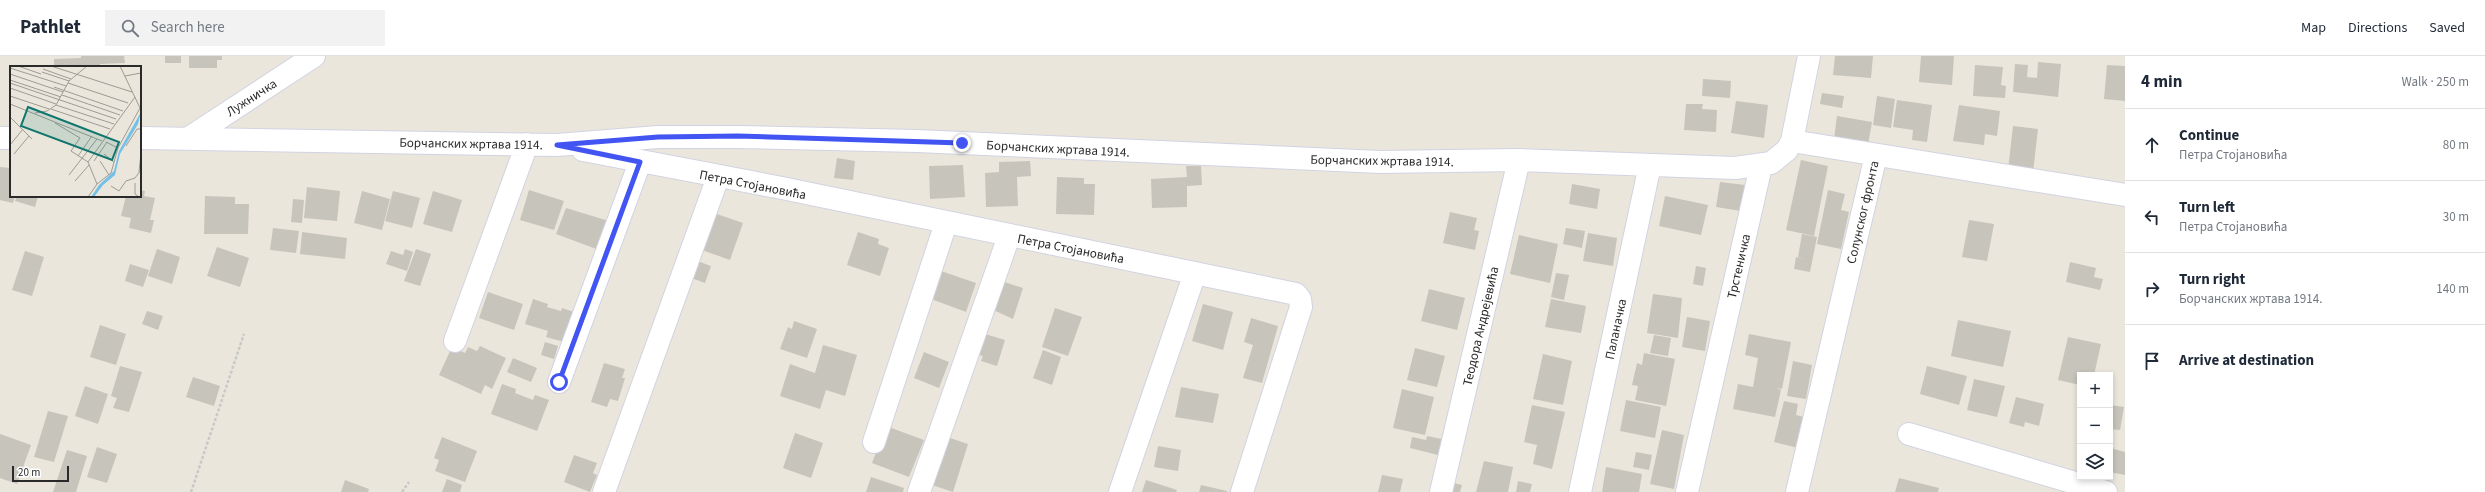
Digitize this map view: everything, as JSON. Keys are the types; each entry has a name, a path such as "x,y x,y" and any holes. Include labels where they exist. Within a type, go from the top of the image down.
{"street":[{"name":"Лужничка","path":"189,138 314,56"},
{"path":"1761,166 1771,163 1780,157 1792,141 1809,56"},
{"name":"Борчанских жртава 1914.","path":"141,138 557,145 658,137 738,136 917,141 1238,157 1380,162 1519,160 1735,168 1761,166"},
{"path":"1792,141 1876,155"},
{"path":"455,341 527,144"},
{"name":"Петра Стојановића","path":"557,145 718,177 782,188 1009,236 1288,292 1300,299 1302,307 1242,492"},
{"name":"Солунског фронта","path":"1797,492 1876,155 2125,195"},
{"name":"Теодора Андрејевића","path":"1441,492 1519,160"},
{"path":"559,382 640,162"},
{"name":"Паланачка","path":"1580,492 1650,165"},
{"name":"Трстеничка","path":"1687,492 1761,166"},
{"path":"604,492 718,177"},
{"path":"874,442 946,223"},
{"path":"920,492 1009,236"},
{"path":"1120,492 1195,273"},
{"path":"1909,434 2106,492"}],"path":[{"path":"191,492 244,334"},
{"path":"402,492 409,482"}],"building":[{"path":"81,56 124,56 125,63 100,64 100,66 54,66 54,59 81,58"},
{"path":"165,56 181,56 181,63 165,63"},
{"path":"189,56 222,56 222,60 217,60 217,68 189,68"},
{"path":"1835,56 1873,56 1871,78 1833,75"},
{"path":"1921,56 1954,56 1952,85 1919,82"},
{"path":"2038,62 2061,64 2058,97 2013,92 2015,64 2028,65 2027,77 2037,78"},
{"path":"1975,65 2003,67 2001,85 2006,86 2005,98 1973,96"},
{"path":"2107,65 2125,66 2125,101 2104,99"},
{"path":"1703,79 1731,81 1730,98 1702,96"},
{"path":"1822,93 1844,96 1842,108 1820,104"},
{"path":"1877,96 1895,99 1891,128 1873,125"},
{"path":"1897,100 1932,105 1927,142 1912,140 1913,130 1893,127"},
{"path":"1736,101 1768,105 1764,138 1731,133"},
{"path":"1686,104 1703,104 1702,109 1717,110 1716,132 1684,130"},
{"path":"1959,105 2000,111 1997,136 1985,134 1984,145 1953,141"},
{"path":"1837,116 1872,122 1868,145 1834,139"},
{"path":"2013,126 2038,129 2033,172 2008,170"},
{"path":"837,158 855,161 853,180 834,178"},
{"path":"1801,160 1828,166 1814,236 1786,230"},
{"path":"1030,161 1031,176 1017,177 1018,206 986,207 985,173 999,172 999,162"},
{"path":"963,165 965,197 930,199 929,166"},
{"path":"1186,166 1201,166 1202,185 1187,186 1187,207 1152,208 1151,179 1187,177"},
{"path":"0,167 10,168 10,197 15,197 13,203 0,200"},
{"path":"1057,177 1084,178 1084,184 1095,184 1094,215 1056,214"},
{"path":"1720,182 1745,185 1741,211 1716,207"},
{"path":"1572,184 1600,189 1597,209 1569,204"},
{"path":"307,187 340,191 337,221 304,218"},
{"path":"141,190 145,191 144,196 155,198 150,220 154,220 151,233 129,228 131,218 121,216 126,197 141,197"},
{"path":"529,190 564,201 554,230 520,220"},
{"path":"1828,190 1845,194 1841,210 1849,212 1841,249 1817,244"},
{"path":"362,191 390,199 382,230 354,223"},
{"path":"393,191 420,198 412,228 385,221"},
{"path":"433,191 462,200 452,232 423,224"},
{"path":"205,196 235,197 235,204 249,204 248,234 204,234"},
{"path":"1665,196 1708,205 1701,235 1659,226"},
{"path":"17,197 38,197 35,207 15,201"},
{"path":"293,199 304,200 302,223 291,222"},
{"path":"566,208 609,221 599,250 556,234"},
{"path":"711,212 743,223 730,260 699,249"},
{"path":"1450,212 1477,218 1474,230 1479,231 1475,250 1443,243"},
{"path":"1969,220 1994,224 1987,261 1962,257"},
{"path":"273,228 299,231 296,253 270,250"},
{"path":"1566,228 1585,231 1582,248 1563,244"},
{"path":"302,232 347,238 345,259 300,254"},
{"path":"858,232 879,239 878,244 889,248 880,276 847,265"},
{"path":"1588,233 1617,238 1613,266 1583,261"},
{"path":"1802,234 1817,237 1810,272 1794,269 1796,257 1804,259 1798,257"},
{"path":"1519,235 1558,244 1550,283 1510,274"},
{"path":"217,247 249,258 240,287 207,276"},
{"path":"157,249 180,257 172,284 148,276"},
{"path":"405,249 413,252 407,271 386,264 391,251 403,255"},
{"path":"416,249 431,254 420,286 404,281"},
{"path":"25,251 44,257 32,296 12,290"},
{"path":"692,259 711,266 705,283 686,276"},
{"path":"2070,262 2096,268 2094,277 2103,279 2100,290 2066,282"},
{"path":"130,264 149,270 143,287 125,281"},
{"path":"1696,266 1706,268 1703,286 1693,284"},
{"path":"941,271 976,283 966,312 931,299"},
{"path":"1556,273 1569,275 1564,300 1551,297"},
{"path":"998,280 1023,288 1013,319 989,308"},
{"path":"1429,289 1465,298 1457,330 1421,321"},
{"path":"488,292 523,304 514,330 479,318"},
{"path":"1653,294 1682,298 1678,338 1647,333"},
{"path":"533,299 548,304 547,307 561,311 562,308 574,312 564,342 546,337 548,331 525,324"},
{"path":"1551,299 1586,306 1581,333 1545,327"},
{"path":"1203,304 1233,312 1223,350 1192,341"},
{"path":"1055,308 1082,317 1068,356 1042,347"},
{"path":"147,311 163,316 158,330 142,324"},
{"path":"1687,317 1710,321 1705,351 1682,347"},
{"path":"1251,318 1278,326 1262,383 1243,378 1253,345 1244,342"},
{"path":"1958,320 2011,331 2003,367 1951,356"},
{"path":"794,321 817,329 807,358 780,349 788,327 792,329"},
{"path":"100,325 126,334 116,365 90,357"},
{"path":"982,333 1005,340 997,366 981,361 983,356 975,354"},
{"path":"1749,334 1791,342 1782,389 1776,388 1781,390 1775,417 1733,409 1738,384 1753,387 1758,358 1745,355"},
{"path":"1654,335 1671,338 1668,356 1650,353"},
{"path":"2068,337 2101,344 2095,372 2077,372 2077,384 2058,380"},
{"path":"545,342 558,346 554,359 541,355"},
{"path":"823,345 857,355 845,396 826,390 820,409 780,396 790,364 815,373"},
{"path":"480,346 506,358 492,389 485,385 481,394 439,375 452,347 465,353 468,347 477,351"},
{"path":"1415,348 1445,356 1437,387 1407,380"},
{"path":"1043,350 1061,357 1052,385 1033,378"},
{"path":"924,352 949,362 939,388 914,378"},
{"path":"1644,353 1675,359 1666,406 1635,400 1638,386 1632,385 1637,363 1642,365"},
{"path":"1543,354 1572,361 1563,405 1533,399"},
{"path":"513,358 537,368 531,382 507,372"},
{"path":"1793,361 1812,365 1806,399 1787,396"},
{"path":"604,363 625,369 622,378 625,378 618,401 610,399 607,407 591,402"},
{"path":"120,366 142,372 129,412 113,408 117,398 111,396"},
{"path":"1927,366 1967,376 1959,405 1920,394"},
{"path":"193,377 220,386 214,406 186,397"},
{"path":"1974,379 2005,386 1997,417 1967,410"},
{"path":"502,384 516,389 515,393 533,400 535,395 549,400 537,431 491,414"},
{"path":"85,386 108,394 98,424 75,416"},
{"path":"1181,387 1219,394 1213,423 1175,417"},
{"path":"1402,389 1434,397 1425,435 1393,428"},
{"path":"2016,397 2044,404 2039,426 2025,422 2024,427 2009,423"},
{"path":"1626,400 1661,407 1655,438 1620,431"},
{"path":"1784,401 1798,404 1796,415 1804,417 1798,448 1774,442"},
{"path":"1532,405 1565,412 1552,469 1533,464 1537,445 1524,442"},
{"path":"2113,405 2124,407 2120,430 2113,429"},
{"path":"48,411 68,416 54,462 34,457"},
{"path":"886,426 924,440 909,477 872,463"},
{"path":"1662,430 1684,435 1674,489 1650,484"},
{"path":"795,433 823,443 811,478 783,468"},
{"path":"0,434 31,445 17,484 0,478"},
{"path":"1427,436 1442,439 1438,455 1410,448 1412,437 1426,440"},
{"path":"442,437 477,451 465,482 435,471 439,460 434,458"},
{"path":"947,437 968,444 953,492 932,485"},
{"path":"1158,446 1181,450 1178,471 1154,467"},
{"path":"97,447 117,454 107,483 87,477"},
{"path":"2113,449 2125,452 2125,475 2113,473"},
{"path":"67,450 87,456 76,492 53,492"},
{"path":"1636,452 1652,455 1649,470 1633,467"},
{"path":"574,455 597,463 593,473 597,475 590,492 564,482"},
{"path":"1484,461 1513,467 1508,492 1476,492"},
{"path":"1606,467 1642,474 1639,492 1602,492"},
{"path":"1382,475 1403,479 1400,492 1378,492"},
{"path":"871,477 904,488 903,492 866,492"},
{"path":"1899,478 1939,488 1938,492 1895,492"},
{"path":"447,479 462,485 460,492 442,492"},
{"path":"345,480 369,489 368,492 341,492"},
{"path":"1146,480 1177,490 1176,492 1142,492"},
{"path":"1518,481 1532,484 1530,492 1516,492"},
{"path":"1449,482 1462,485 1460,492 1447,492"},
{"path":"1201,485 1227,491 1227,492 1199,492"}],"route":[{"path":"559,382 640,162 557,145 658,137 738,136 962,143"}]}
